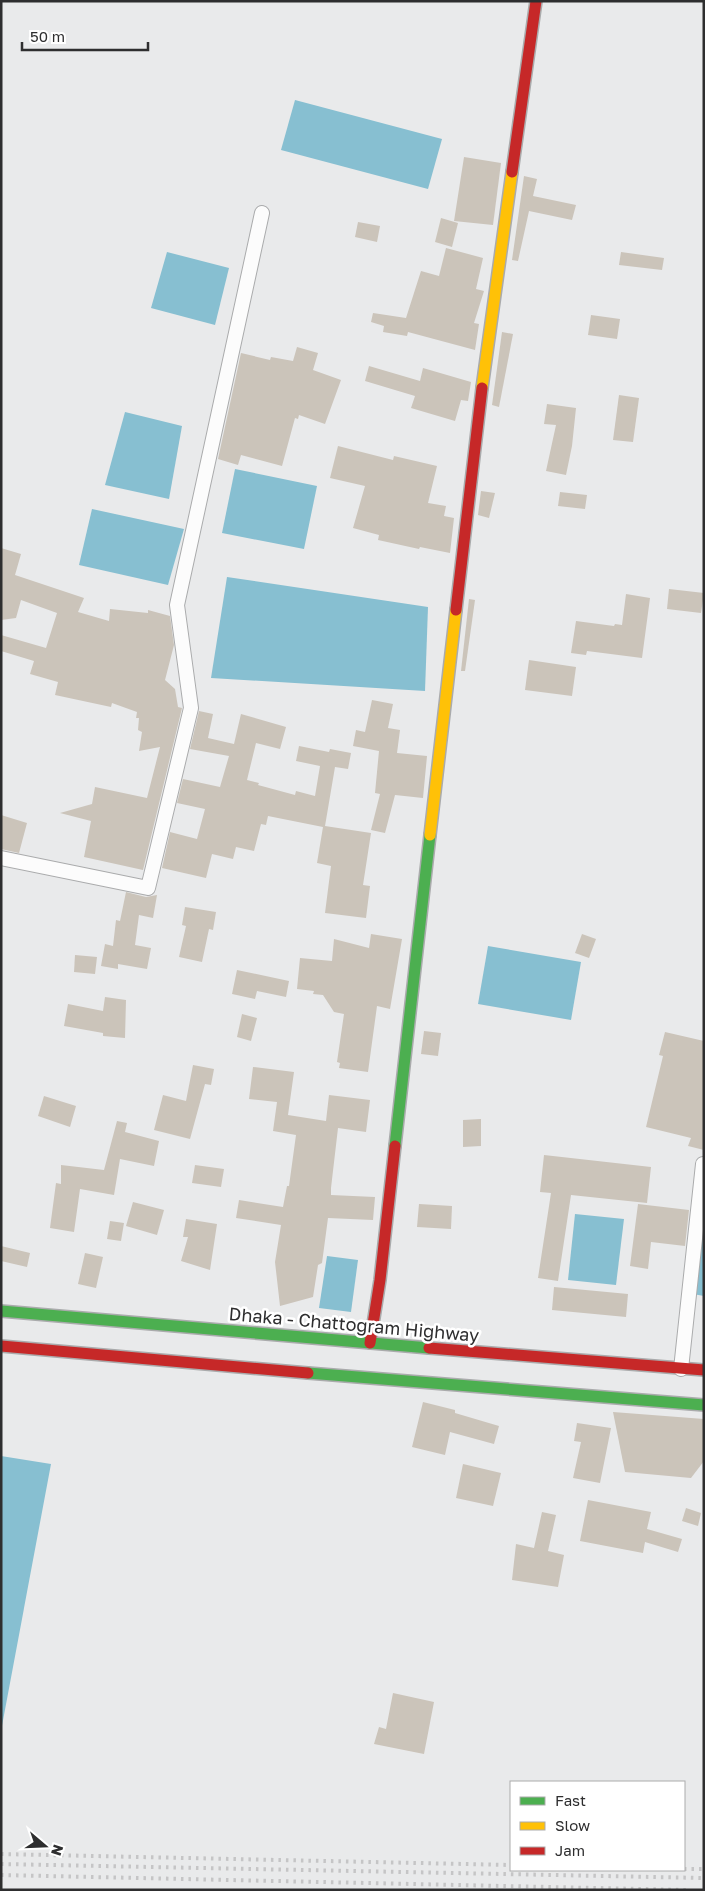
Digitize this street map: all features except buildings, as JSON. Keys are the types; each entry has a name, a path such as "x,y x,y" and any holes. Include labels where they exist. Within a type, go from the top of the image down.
{"main road":[{"path":"370,1344 380,1280 476,431 536,1"},
{"name":"Dhaka - Chattogram Highway","path":"1,1311 370,1344 704,1370"},
{"path":"1,1346 173,1362 704,1405"}],"street":[{"path":"1,858 148,888 191,708 177,605 262,213"},
{"path":"681,1369 703,1164"}],"water":[{"path":"295,100 442,139 428,189 281,150"},
{"path":"167,252 229,268 215,325 151,308"},
{"path":"125,412 182,426 169,499 105,485"},
{"path":"235,469 317,486 304,549 222,533"},
{"path":"92,509 184,529 168,585 79,565"},
{"path":"227,577 428,607 425,691 211,678"},
{"path":"488,946 581,962 571,1020 478,1004"},
{"path":"704,1207 704,1296 693,1294"},
{"path":"575,1214 624,1219 616,1285 568,1280"},
{"path":"327,1256 358,1260 351,1312 319,1308"},
{"path":"1,1456 51,1464 1,1731"}],"railway":[{"path":"1,1854 510,1865"},
{"path":"1,1864 704,1878"},
{"path":"685,1869 704,1869"},
{"path":"1,1875 687,1890"}],"traffic: fast":[{"path":"395,1146 430,835"},
{"path":"1,1311 429,1348"},
{"path":"308,1373 704,1405"}],"traffic: slow":[{"path":"482,388 512,172"},
{"path":"430,835 456,610"}],"traffic: jam":[{"path":"512,172 536,1"},
{"path":"456,610 482,388"},
{"path":"370,1343 380,1280 395,1146"},
{"path":"1,1346 308,1373"},
{"path":"429,1348 704,1370"}]}
